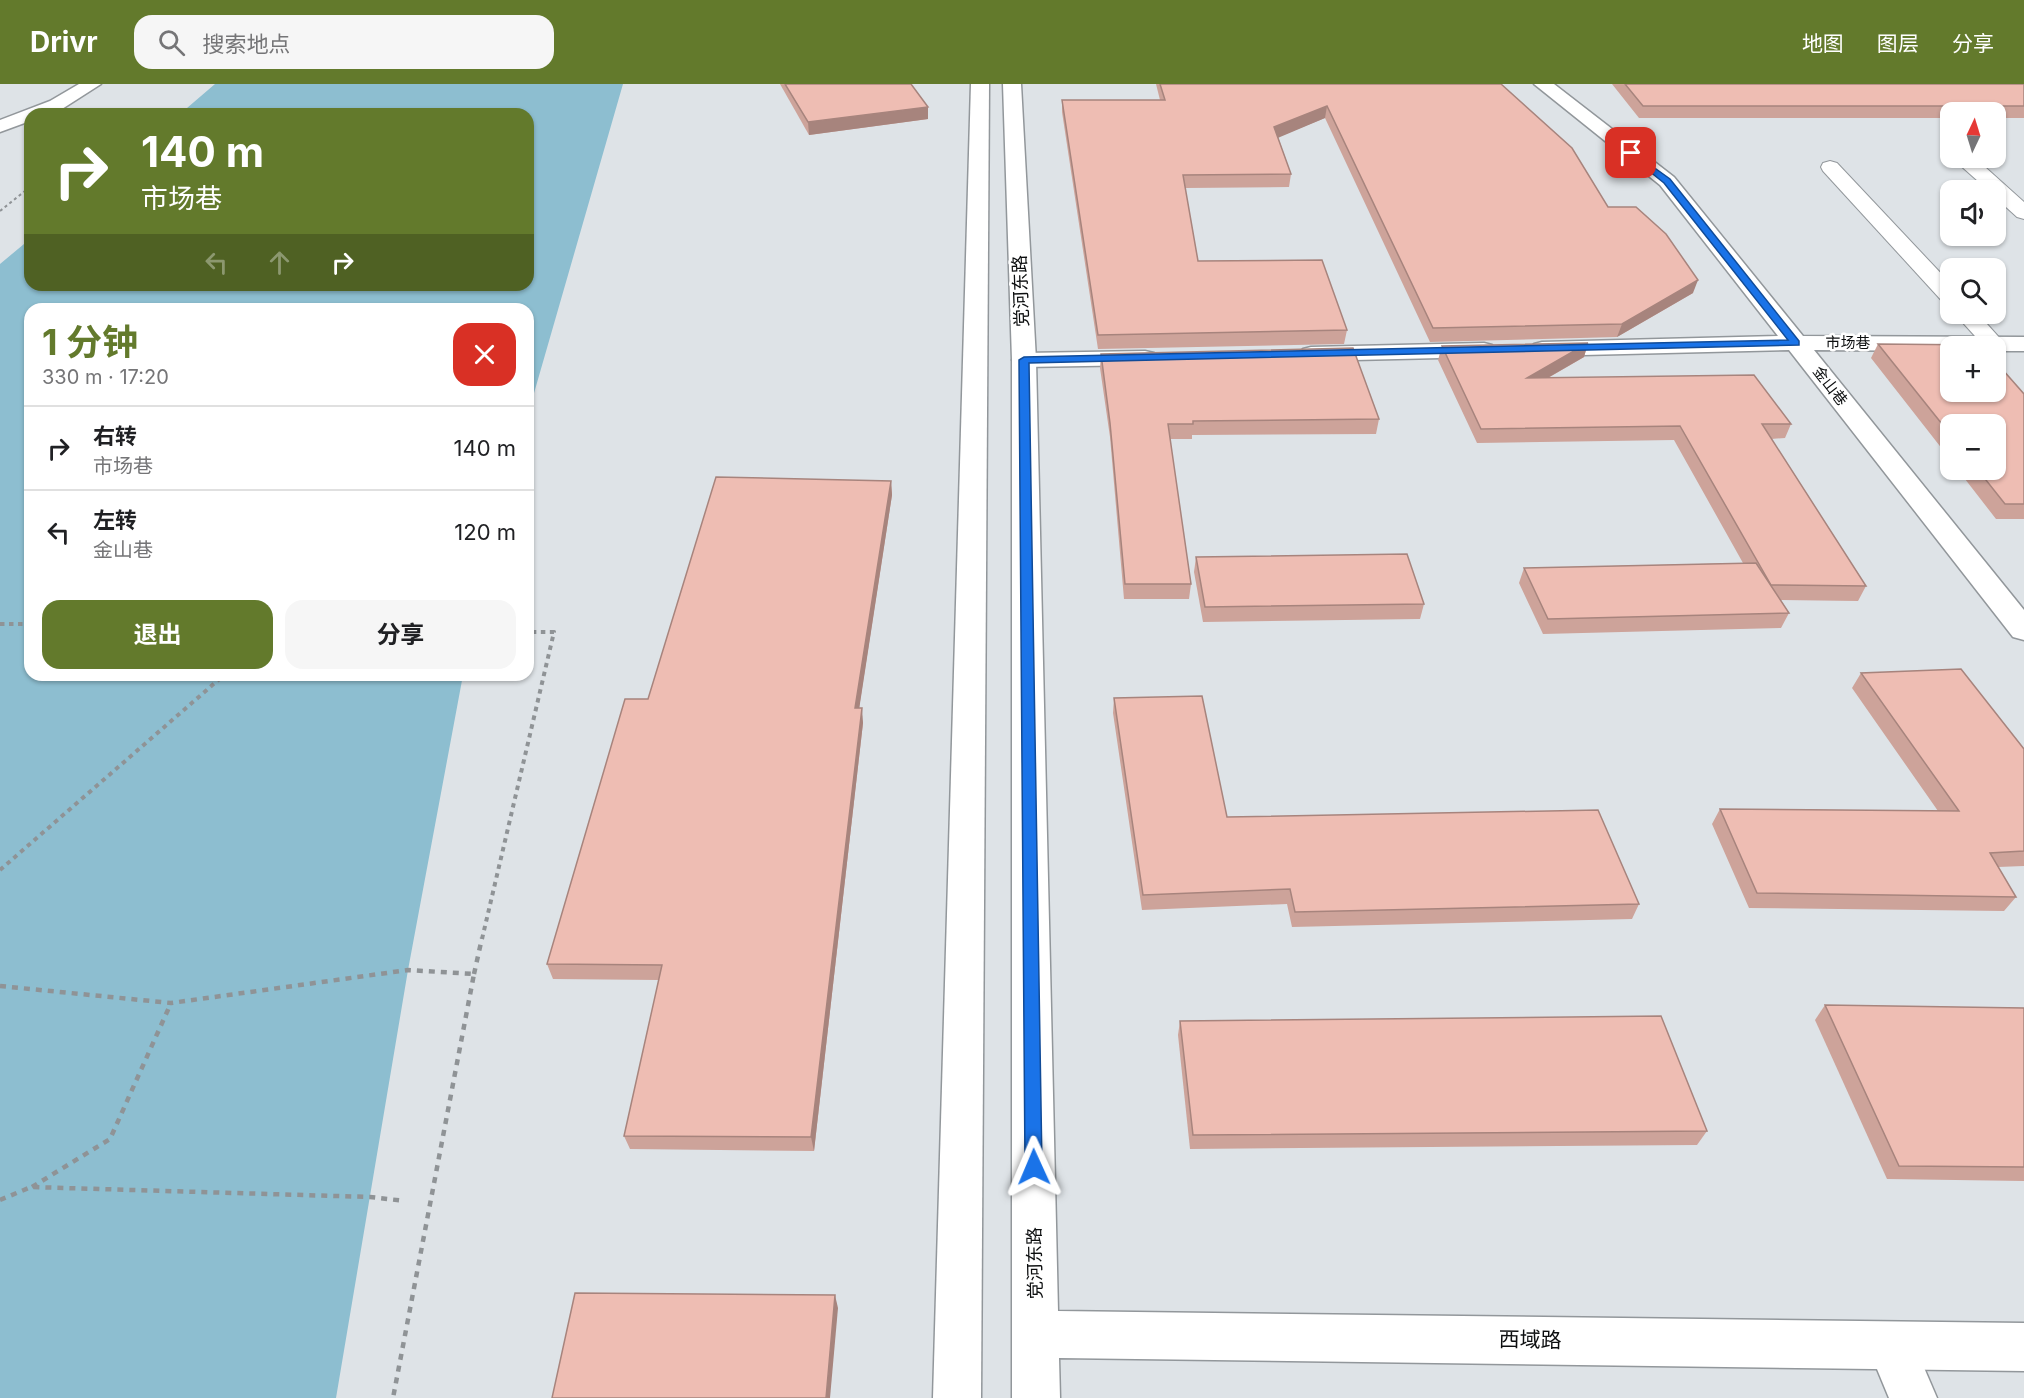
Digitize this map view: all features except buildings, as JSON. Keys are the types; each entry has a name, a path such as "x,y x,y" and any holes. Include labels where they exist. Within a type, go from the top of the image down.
{"main road":[{"path":"48,108 92,84"},
{"path":"957,1398 980,84"},
{"name":"党河东路","path":"1012,84 1024,360 1036,1398"},
{"name":"金山巷","path":"1543,84 1667,181 2024,630"},
{"path":"0,126 24,117"},
{"name":"市场巷","path":"1285,355 1796,343 1940,344"},
{"name":"市场巷","path":"2006,344 2024,344"},
{"path":"1024,360 1167,357"},
{"name":"西域路","path":"1035,1334 2024,1347"},
{"path":"1890,1345 1912,1398"}],"lane":[{"path":"1830,167 1940,285"},
{"path":"1975,168 2024,213"},
{"path":"1975,324 1987,336"}],"path":[{"path":"0,211 24,192"},
{"path":"0,624 24,624"},
{"path":"393,1398 474,974 554,632 534,632"},
{"path":"0,870 217,681"},
{"path":"0,986 171,1003 408,969 474,974"},
{"path":"0,1200 31,1187 110,1139 171,1003"},
{"path":"31,1187 370,1197 405,1201"}],"water":[{"path":"215,84 623,84 534,393 534,303 24,303 24,681 462,681 408,970 336,1398 0,1398 0,264 24,244 24,291 534,291 534,108 187,108"}],"route":[{"path":"1034,1167 1024,360 1796,343 1667,181 1631,153"}]}
